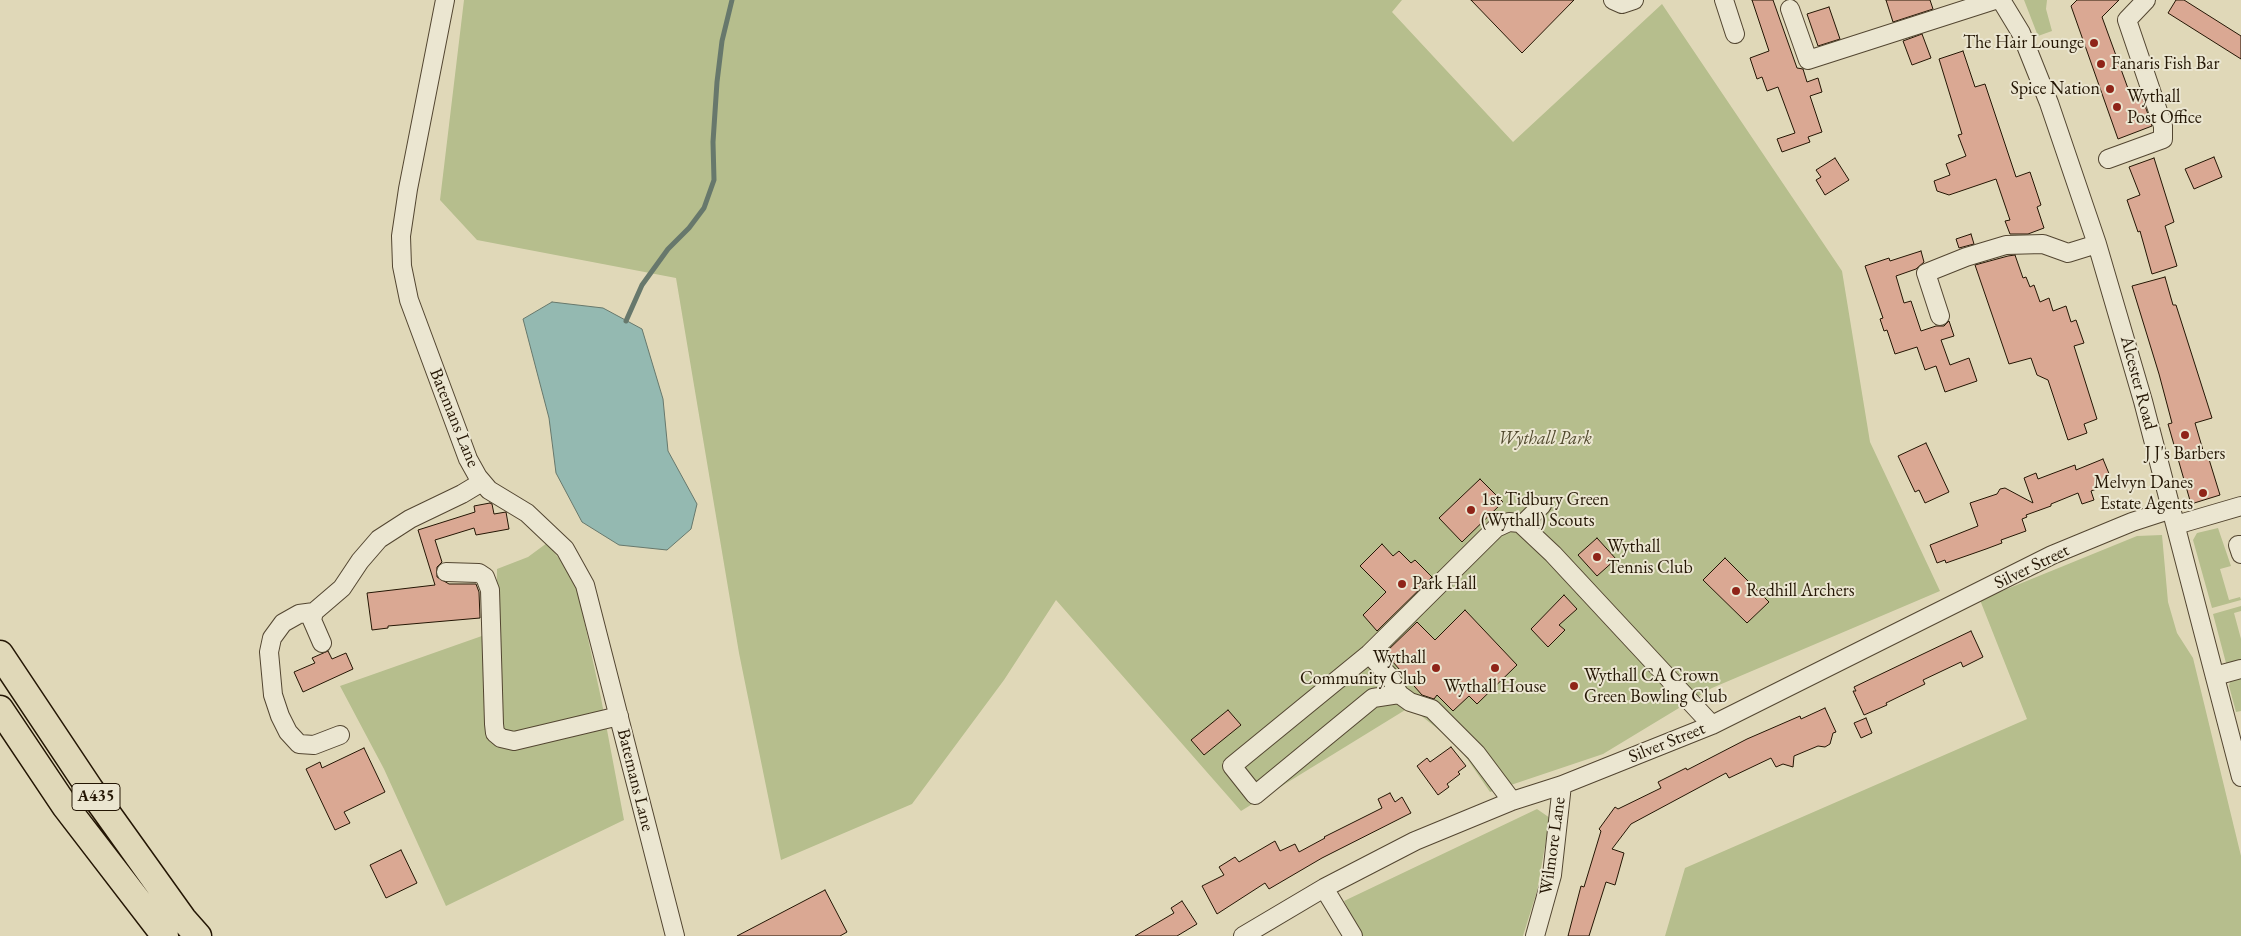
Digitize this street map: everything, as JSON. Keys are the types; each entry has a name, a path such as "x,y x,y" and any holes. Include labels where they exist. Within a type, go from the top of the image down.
{"highway":[{"name":"A435","path":"0,654 90,789 183,919 198,936"},
{"name":"A435","path":"0,709 65,806 165,936"}],"street":[{"name":"Batemans Lane","path":"445,0 408,189 401,236 402,266 409,300 468,458 482,482 489,490 527,513 540,524 565,549 585,584 675,936"},
{"path":"1613,0 1622,4 1634,0"},
{"path":"1724,0 1735,34"},
{"path":"1790,9 1808,60 1995,0"},
{"name":"Alcester Road","path":"2001,0 2021,33 2049,103 2097,244 2129,350 2241,777"},
{"path":"2108,158 2163,139 2162,126 2127,20 2146,0"},
{"path":"1940,316 1926,273 1966,257 2006,245 2043,244 2068,253 2097,244"},
{"path":"340,735 314,745 299,744 288,732 273,696 269,652 272,638 283,623 299,614 314,612 342,588 360,561 379,539 410,519 462,494 482,482"},
{"path":"1522,525 1542,505"},
{"name":"Silver Street","path":"1243,936 1324,888 1415,841 1512,801 1562,785 1712,724 2052,555 2132,522 2241,506"},
{"path":"1399,694 1373,698 1254,795 1232,766 1369,654 1496,528 1509,522 1520,523 1553,554 1712,724"},
{"path":"2241,545 2238,545 2241,554"},
{"path":"446,572 478,573 485,577 490,590 494,724 495,733 501,738 514,741 619,716"},
{"path":"314,612 312,620 322,643"},
{"path":"1369,654 1390,677 1399,694 1410,702 1432,709 1476,753 1512,801"},
{"path":"2215,676 2241,669"},
{"name":"Wilmore Lane","path":"1535,936 1552,875 1562,785"},
{"path":"1324,888 1353,936"}],"green space":[{"name":"Wythall Park","path":"464,0 1402,0 1392,12 1513,142 1662,4 1842,271 1870,442 1940,591 1712,688 1603,754 1490,792 1457,744 1410,707 1241,811 1056,600 1004,680 912,804 781,860 739,653 676,278 477,240 440,200"},
{"path":"2024,0 2047,0 2046,9 2052,31 2038,36"},
{"path":"2218,528 2231,566 2220,569 2229,600 2240,597 2241,600 2212,608 2193,540 2197,533"},
{"path":"2162,535 2168,602 2177,633 2193,658 2241,856 2241,936 1665,936 1685,868 2027,719 1980,600 2137,536"},
{"path":"547,543 575,579 601,698 624,820 446,906 384,769 340,686 496,631 497,569 528,557"},
{"path":"2241,606 2241,611 2234,613 2241,639 2241,661 2229,664 2226,663 2213,614"},
{"path":"2241,678 2241,711 2236,712 2229,686 2230,682"},
{"path":"1537,809 1550,818 1537,891 1523,936 1362,936 1344,901"}],"water":[{"path":"552,302 603,308 642,329 663,399 668,451 697,504 691,529 667,550 619,545 582,522 556,473 549,418 523,319"}],"building":[{"path":"1471,0 1574,0 1522,53"},
{"path":"1752,0 1773,0 1797,68 1803,69 1807,82 1818,78 1822,92 1810,96 1822,132 1808,137 1810,142 1782,152 1777,139 1795,133 1778,87 1767,91 1762,77 1757,79 1750,58 1769,51"},
{"path":"1886,0 1930,0 1933,9 1893,22"},
{"path":"2077,0 2119,0 2102,17 2130,94 2140,91 2152,126 2118,139 2071,6"},
{"path":"2176,0 2184,0 2241,36 2241,59 2168,13"},
{"path":"1829,7 1840,39 1818,46 1807,14"},
{"path":"1922,34 1931,58 1912,65 1903,41"},
{"path":"1963,51 1975,87 1985,84 2016,177 2030,172 2041,205 2037,207 2044,228 2028,234 2010,234 2005,221 2010,220 1996,179 1949,195 1937,191 1934,181 1950,175 1946,164 1966,156 1958,135 1962,134 1939,59"},
{"path":"2214,157 2222,177 2194,189 2185,169"},
{"path":"1835,158 1849,180 1825,195 1816,180 1821,177 1816,170"},
{"path":"2154,158 2174,222 2165,226 2177,266 2152,274 2140,231 2138,232 2127,200 2140,195 2129,167"},
{"path":"1971,234 1974,244 1959,248 1956,239"},
{"path":"1921,251 1924,262 1916,269 1896,276 1904,303 1911,301 1921,331 1936,326 1944,326 1949,321 1954,336 1941,340 1950,365 1969,358 1977,381 1945,392 1936,366 1925,370 1917,347 1895,354 1887,330 1884,331 1880,319 1883,318 1865,266 1889,258 1890,261"},
{"path":"2015,255 2023,278 2026,277 2030,287 2034,285 2040,302 2049,298 2053,311 2066,306 2071,322 2076,320 2084,343 2074,346 2097,419 2084,424 2087,433 2068,440 2048,380 2037,375 2031,358 2009,364 1975,265"},
{"path":"2165,277 2173,305 2176,305 2212,418 2195,423 2205,457 2208,456 2220,495 2191,504 2168,424 2172,423 2159,374 2132,286"},
{"path":"1926,443 1949,492 1925,503 1919,490 1915,492 1898,456"},
{"path":"2103,459 2110,476 2099,481 2102,487 2091,491 2094,500 2082,504 2078,493 2026,515 2027,517 2022,519 2026,531 2001,540 2002,543 1946,563 1945,560 1937,563 1930,545 1978,526 1970,503 1997,494 2000,489 2005,488 2033,503 2024,478 2036,473 2038,479 2075,465 2076,470"},
{"name":"1st Tidbury Green (Wythall) Scouts","path":"1480,479 1503,502 1462,542 1439,518"},
{"path":"492,504 494,514 506,512 509,529 476,535 474,528 435,540 442,562 437,567 437,577 449,584 476,584 479,592 480,618 388,626 388,628 372,630 367,593 435,585 418,530 475,512 474,506"},
{"name":"Wythall Tennis Club","path":"1597,538 1616,559 1597,576 1578,555"},
{"name":"Park Hall","path":"1382,544 1393,556 1399,551 1411,563 1415,560 1432,577 1377,631 1363,615 1386,592 1360,566"},
{"name":"Redhill Archers","path":"1725,558 1769,602 1747,623 1703,580"},
{"path":"1564,595 1577,609 1559,625 1565,630 1548,647 1531,629"},
{"name":"Wythall Community Club","path":"1465,610 1517,665 1477,704 1469,696 1453,711 1437,695 1434,699 1422,695 1385,653 1417,622 1435,640"},
{"path":"1971,631 1983,657 1963,667 1961,662 1923,680 1925,684 1886,703 1887,705 1864,715 1853,691 1856,691 1854,687"},
{"path":"328,651 332,659 346,653 353,669 303,692 294,672 315,663 312,658"},
{"path":"1825,708 1836,732 1833,733 1830,744 1825,747 1818,746 1794,756 1793,767 1783,764 1776,767 1771,758 1729,778 1726,773 1631,824 1612,849 1624,853 1615,885 1606,882 1589,936 1568,936 1581,886 1584,887 1601,831 1599,829 1615,807 1618,809 1661,788 1658,782 1686,768 1687,770 1747,739 1800,716 1801,719"},
{"path":"1228,710 1241,725 1204,755 1191,740"},
{"path":"1866,718 1872,733 1861,738 1854,723"},
{"path":"1451,747 1466,766 1458,772 1460,774 1447,784 1449,787 1438,795 1417,766 1427,758 1430,762"},
{"path":"364,748 385,792 344,812 350,823 335,830 306,769 320,762 322,768"},
{"path":"1390,793 1395,802 1402,797 1411,813 1322,858 1269,889 1265,883 1217,914 1202,886 1224,875 1219,867 1235,857 1239,862 1275,841 1280,851 1295,844 1299,852 1324,837 1382,808 1378,799"},
{"path":"401,850 417,883 386,898 370,865"},
{"path":"825,890 847,932 840,936 737,936"},
{"path":"1182,901 1197,924 1177,936 1135,936 1174,913 1171,908"}],"waterway":[{"path":"626,321 642,285 668,249 689,228 704,208 714,180 713,142 717,82 722,41 732,0"}],"place":[{"name":"The Hair Lounge","path":"2094,43"},
{"name":"Fanaris Fish Bar","path":"2101,64"},
{"name":"Spice Nation","path":"2110,89"},
{"name":"Wythall Post Office","path":"2117,107"},
{"name":"J J's Barbers","path":"2185,435"},
{"name":"Melvyn Danes Estate Agents","path":"2203,493"},
{"name":"1st Tidbury Green (Wythall) Scouts","path":"1471,510"},
{"name":"Wythall Tennis Club","path":"1597,557"},
{"name":"Park Hall","path":"1402,584"},
{"name":"Redhill Archers","path":"1736,591"},
{"name":"Wythall Community Club","path":"1436,668"},
{"name":"Wythall House","path":"1495,668"},
{"name":"Wythall CA Crown Green Bowling Club","path":"1574,686"}]}
